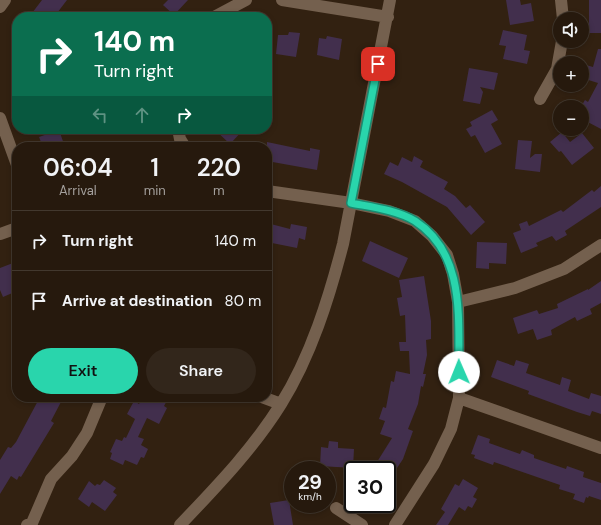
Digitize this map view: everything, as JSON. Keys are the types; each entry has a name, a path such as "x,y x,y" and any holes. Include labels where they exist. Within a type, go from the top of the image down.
{"street":[{"path":"0,7 5,0"},
{"path":"223,12 246,0"},
{"path":"282,0 388,17"},
{"path":"180,525 232,469 281,404 298,373 313,338 334,280 343,244 388,17 390,0"},
{"path":"561,0 562,12"},
{"path":"540,99 557,69 561,48"},
{"path":"0,118 12,151"},
{"path":"272,192 351,203 389,211 415,221 432,236 447,255 453,274 458,302 459,398 450,429 434,464 395,525"},
{"path":"0,234 12,230"},
{"path":"458,302 515,288 564,268 601,245"},
{"path":"459,398 601,448"},
{"path":"272,401 281,404"},
{"path":"31,524 51,479 72,456 87,433 100,402"},
{"path":"336,508 362,525"}],"building":[{"path":"42,0 67,0 58,12 33,12"},
{"path":"168,0 188,0 177,12 171,12 163,5"},
{"path":"506,0 520,0 521,5 531,3 534,21 510,25"},
{"path":"589,0 601,0 601,33 589,33"},
{"path":"503,30 527,35 524,50 530,51 527,64 503,59 506,46 499,45"},
{"path":"289,32 300,33 296,57 276,54 278,35 288,35"},
{"path":"327,36 342,39 339,60 317,55 319,38 326,39"},
{"path":"598,49 601,49 601,129 589,123 589,100 598,83 589,80 589,66 593,67"},
{"path":"469,68 498,73 494,90 480,87 483,92 480,104 463,101"},
{"path":"492,110 498,120 491,124 502,144 485,153 475,135 471,137 466,129 472,126 470,122"},
{"path":"48,134 60,134 63,142 41,142 39,137"},
{"path":"219,134 239,134 232,142 228,142"},
{"path":"557,136 565,136 570,142 578,136 584,136 594,148 572,165 561,151 559,152 550,142"},
{"path":"518,140 532,141 530,158 535,154 542,154 540,172 515,169"},
{"path":"272,143 310,151 310,148 320,150 317,170 272,162"},
{"path":"414,156 423,161 420,167 448,182 444,189 455,196 466,208 470,205 485,222 471,235 447,207 402,182 384,174 390,162 398,166 402,157 412,162"},
{"path":"601,186 601,207 565,231 567,235 556,241 552,236 536,243 538,246 521,253 513,233 521,230 519,224 527,221 529,226 561,210 563,212 592,190 594,192"},
{"path":"272,224 290,229 291,224 307,227 305,240 299,238 297,248 272,243"},
{"path":"370,241 408,258 399,278 362,261"},
{"path":"477,242 507,243 506,264 489,263 489,269 476,268"},
{"path":"12,263 12,293 3,297 0,290 0,268"},
{"path":"424,276 431,321 431,339 426,340 427,355 423,374 426,374 423,387 421,386 418,404 408,429 413,431 403,459 396,470 396,461 378,461 392,438 380,434 385,421 379,419 383,407 386,408 391,381 394,382 396,371 410,374 409,351 400,351 399,342 406,342 405,315 400,316 397,298 402,297 399,280"},
{"path":"601,281 601,303 590,309 592,314 577,321 575,317 551,330 552,335 537,340 533,329 518,334 513,318 537,310 539,314 558,308 557,304 588,290"},
{"path":"497,360 514,366 516,360 529,364 526,373 560,385 562,377 571,380 568,391 589,399 591,393 601,396 601,414 592,411 590,416 577,412 528,394 529,391 491,377"},
{"path":"37,402 61,402 51,421 54,423 21,477 19,476 17,480 11,476 0,494 0,460 8,447 11,448 16,442"},
{"path":"133,402 139,404 140,402 166,402 164,406 167,408 159,424 147,418 138,437 144,439 141,445 148,449 144,458 141,457 137,465 125,460 123,465 110,459 112,453 110,452 116,439 122,441 124,437 126,438 135,419 127,414"},
{"path":"478,435 490,439 489,443 520,454 522,450 534,455 534,458 566,469 567,466 584,472 583,477 601,483 601,500 589,496 588,498 586,497 584,503 573,499 575,494 559,489 560,485 494,462 493,465 474,458 475,455 471,454"},
{"path":"329,441 338,442 338,448 354,449 353,461 344,461 344,467 336,467 336,461 320,461 321,447 328,448"},
{"path":"463,479 478,488 473,497 477,499 472,508 468,506 465,511 459,507 448,525 436,525 445,512 441,509 455,484 459,486"},
{"path":"104,480 116,488 113,492 117,495 105,511 92,502 89,507 78,499 89,481 95,486 97,484 100,485"},
{"path":"284,501 284,513 291,513 293,525 274,525 270,503"}],"route":[{"path":"378,64 351,203 389,211 415,221 432,236 447,255 453,274 458,302 459,372"}]}
